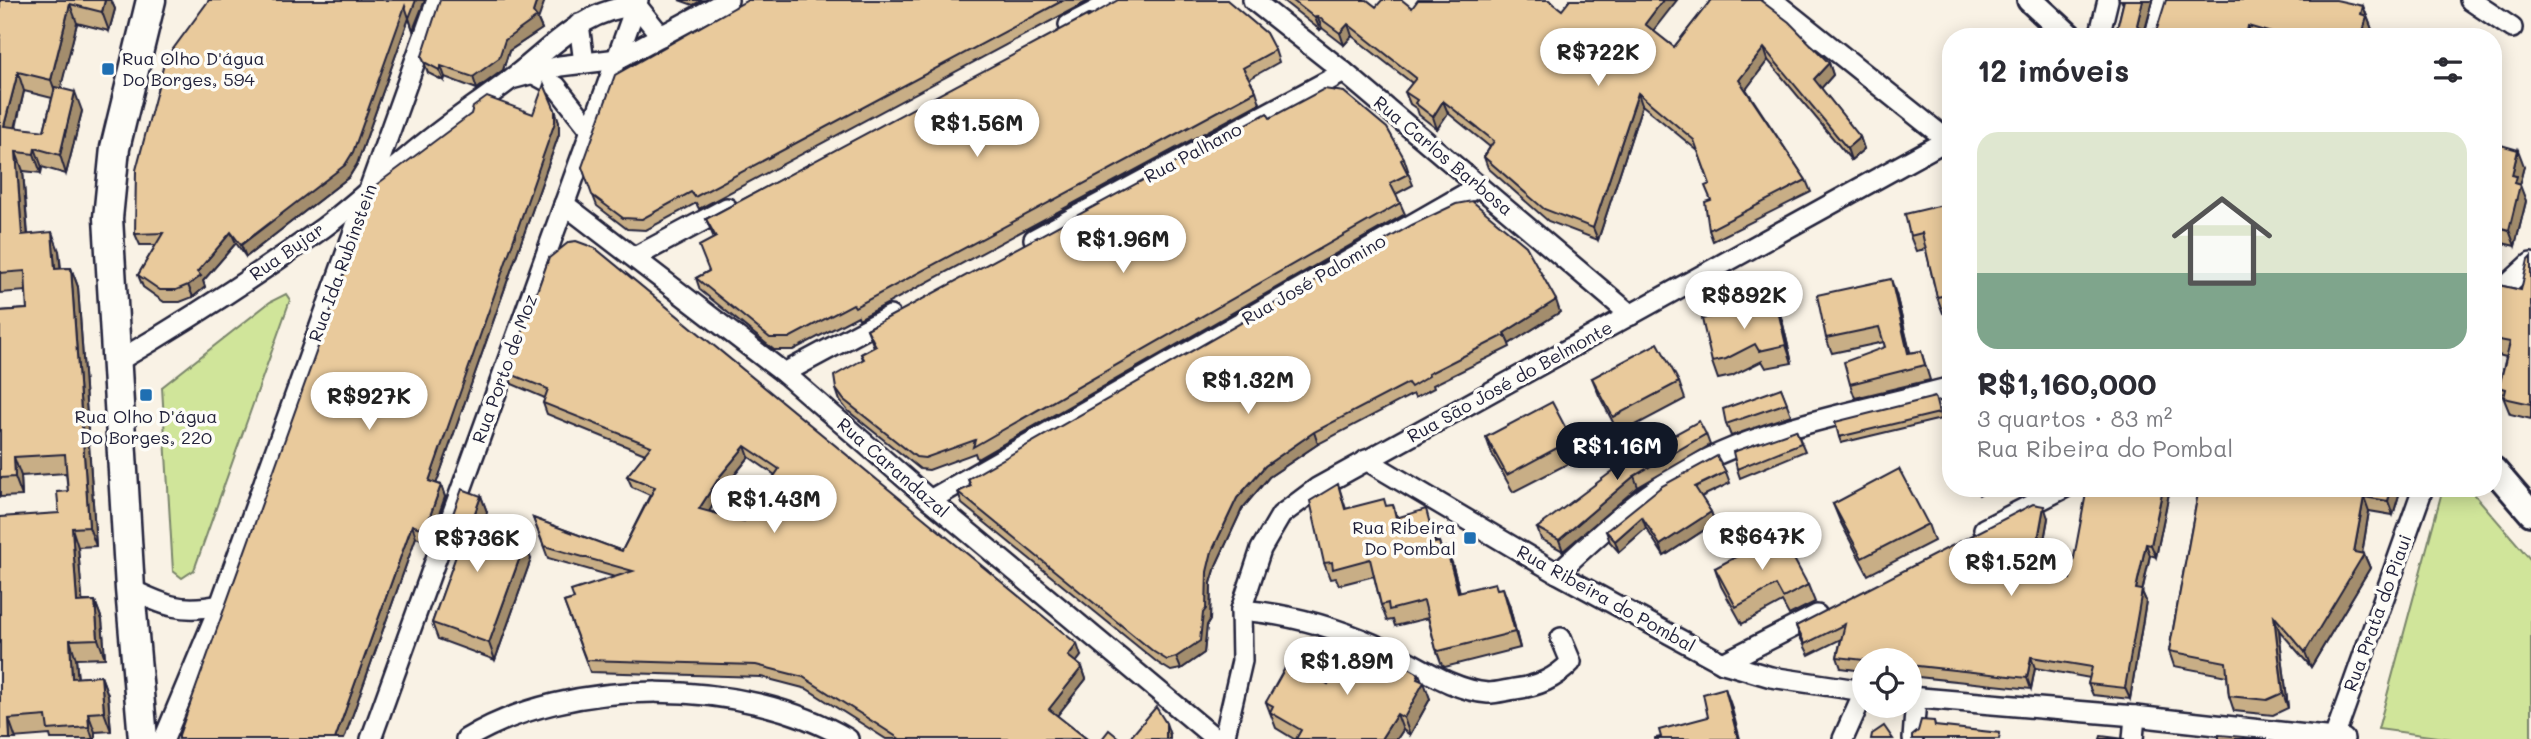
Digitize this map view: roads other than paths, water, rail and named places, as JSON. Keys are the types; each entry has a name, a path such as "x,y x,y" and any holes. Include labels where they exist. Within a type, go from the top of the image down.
{"main road":[{"path":"143,739 130,589 108,218 115,148 151,0"}],"street":[{"name":"Rua Ida Rubinstein","path":"164,739 220,605 438,0"},
{"path":"618,59 728,0"},
{"path":"1055,33 1116,0"},
{"name":"Rua Carlos Barbosa","path":"1253,0 1344,72 1631,315"},
{"path":"1772,0 1942,135"},
{"path":"2030,0 2060,28"},
{"path":"2101,28 2108,0"},
{"path":"2156,28 2164,0"},
{"path":"2470,0 2512,28"},
{"name":"Rua Bujar","path":"118,361 187,321 368,194 407,157 522,76 579,24 612,8 638,3"},
{"path":"638,3 661,36"},
{"name":"Rua Porto de Moz","path":"371,739 590,129 638,3"},
{"path":"579,24 578,36 584,63"},
{"name":"Rua Bujar","path":"522,76 618,59"},
{"name":"Rua Palhano","path":"1015,249 1344,72"},
{"path":"522,76 556,86 590,129"},
{"name":"Rua São José do Belmonte","path":"1224,739 1242,661 1241,610 1261,550 1281,516 1317,488 1366,460 1942,145"},
{"name":"Rua José Palomino","path":"929,500 1479,186"},
{"path":"635,257 746,197"},
{"name":"Rua Carandazal","path":"564,204 784,373 929,500 1216,739"},
{"path":"2508,284 2531,263"},
{"path":"784,373 906,308"},
{"path":"1557,573 1606,527 1660,486 1723,453 1810,422 1942,389"},
{"name":"Rua Ribeira do Pombal","path":"1366,460 1557,573 1723,663 1771,677 1852,690"},
{"path":"2502,479 2531,513"},
{"path":"1966,538 2046,497"},
{"name":"Rua Prata do Piaui","path":"2339,738 2420,497"},
{"path":"130,589 170,608 195,610 220,605"},
{"path":"1723,663 1833,607"},
{"path":"1241,610 1276,613 1332,628 1377,645 1450,682 1488,693 1534,687 1559,675 1571,663 1561,638"},
{"path":"466,739 487,734 528,710 572,698 617,693 670,692 727,698 777,710 830,728 848,739"},
{"path":"1922,699 2135,716 2339,738"},
{"path":"2133,739 2135,716"},
{"path":"1843,739 1852,718"},
{"path":"1913,718 1913,739"}],"place":[{"name":"Rua Olho D'água Do Borges, 594","path":"108,69"},
{"name":"Rua Olho D'água Do Borges, 220","path":"146,395"},
{"name":"Rua Ribeira Do Pombal","path":"1470,538"}]}
